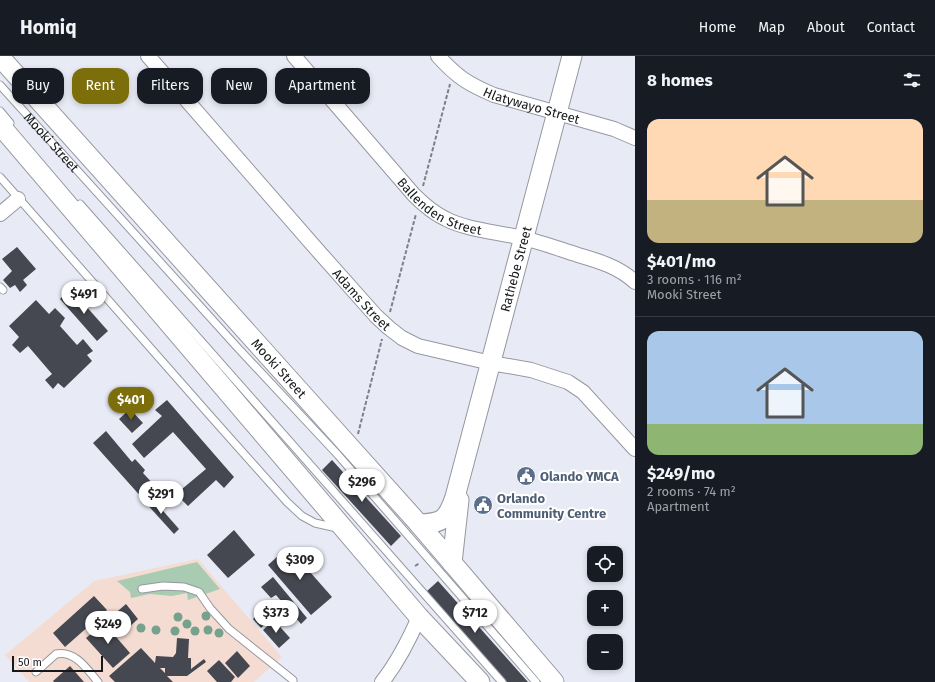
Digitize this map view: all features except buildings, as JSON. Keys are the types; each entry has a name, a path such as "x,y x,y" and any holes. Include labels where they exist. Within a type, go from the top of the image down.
{"main road":[{"name":"Rathebe Street","path":"419,524 435,523 443,519 448,514 452,505 572,56"},
{"name":"Mooki Street","path":"0,57 419,524 554,682"},
{"name":"Mooki Street","path":"7,127 419,617 480,682"},
{"name":"Rathebe Street","path":"452,563 459,500 459,482"}],"street":[{"name":"Adams Street","path":"148,56 320,253 386,326 402,338 418,346 491,363 531,370 568,382 583,392 635,449"},
{"name":"Ballenden Street","path":"294,56 419,200 436,214 456,224 524,238 612,266 626,274 635,282"},
{"name":"Hlatywayo Street","path":"438,56 453,72 475,88 556,114 614,129 635,138"},
{"path":"0,214 18,199"},
{"path":"382,682 410,639 419,617"},
{"path":"410,639 433,632"}],"lane":[{"name":"Mooki Street","path":"0,85 237,347 338,455 536,682"},
{"name":"Mooki Street","path":"0,111 7,127"},
{"path":"0,177 287,502 302,516 315,523 345,530"},
{"path":"74,198 502,682"},
{"path":"142,589 162,586 184,587 199,592 210,608 228,629 293,680 293,682"},
{"path":"36,672 56,654 65,654 79,660 98,682"}],"path":[{"path":"353,451 453,72"},
{"path":"415,566 420,563"}],"shaded area":[{"path":"198,559 282,657 254,682 29,682 5,655 94,581"}],"green space":[{"path":"197,562 220,589 188,600 187,593 172,596 150,594 131,598 130,592 117,581"}],"place":[{"name":"Olando YMCA","path":"526,476"},
{"name":"Orlando Community Centre","path":"483,505"}]}
